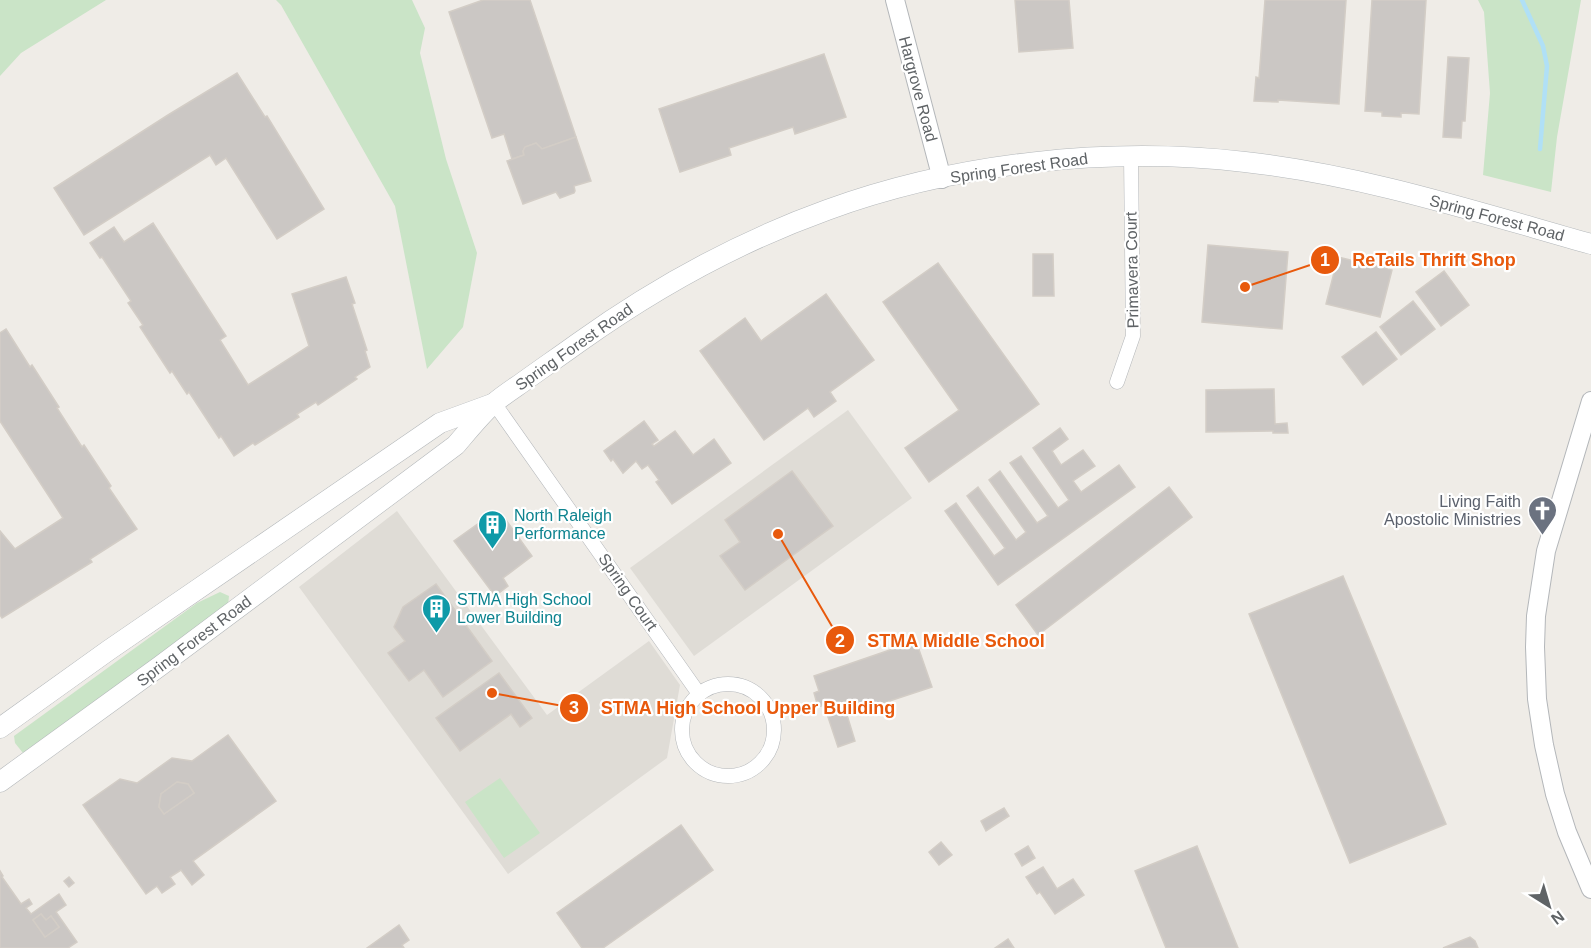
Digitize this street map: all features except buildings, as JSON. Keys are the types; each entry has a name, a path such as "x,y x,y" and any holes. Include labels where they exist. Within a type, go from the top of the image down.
{"main road":[{"name":"Spring Forest Road","path":"2,774 169,660 456,445 494,403 612,318 714,259 826,210 891,191 1014,165 1131,156 1241,162 1334,175 1591,244"},
{"name":"Spring Forest Road","path":"0,728 440,423 494,403"}],"street":[{"name":"Hargrove Road","path":"895,0 942,179"},
{"name":"Primavera Court","path":"1117,382 1133,336 1131,156"},
{"path":"1591,401 1546,551 1536,616 1535,646 1537,699 1555,794 1564,823 1591,889"},
{"name":"Spring Court","path":"494,403 699,694"},
{"path":"727,684 741,686 755,692 765,702 772,716 774,730 771,745 764,758 752,768 738,774 723,775 708,771 696,762 687,750 682,735 683,720 689,705 699,694 712,687 727,684"}],"shaded area":[{"path":"848,410 912,498 694,656 630,568"},
{"path":"397,511 547,715 649,641 680,685 667,758 508,874 299,587"}],"green space":[{"path":"0,0 106,0 21,53 0,76"},
{"path":"276,0 412,0 425,28 420,53 446,159 477,253 463,327 427,369 395,206 281,5"},
{"path":"1478,0 1581,0 1557,137 1551,192 1483,175 1490,93 1484,12"},
{"path":"220,592 229,596 228,605 23,753 15,743 14,736 197,603"},
{"path":"500,778 540,833 504,858 465,802"}],"waterway":[{"path":"1522,0 1543,46 1547,66 1540,149"}],"place":[{"name":"ReTails Thrift Shop","path":"1245,287"},
{"name":"STMA Middle School","path":"778,534"},
{"name":"Living Faith Apostolic Ministries","path":"1542,536"},
{"name":"North Raleigh Performance","path":"493,550"},
{"name":"STMA High School Lower Building","path":"436,634"},
{"name":"STMA High School Upper Building","path":"492,693"}]}
